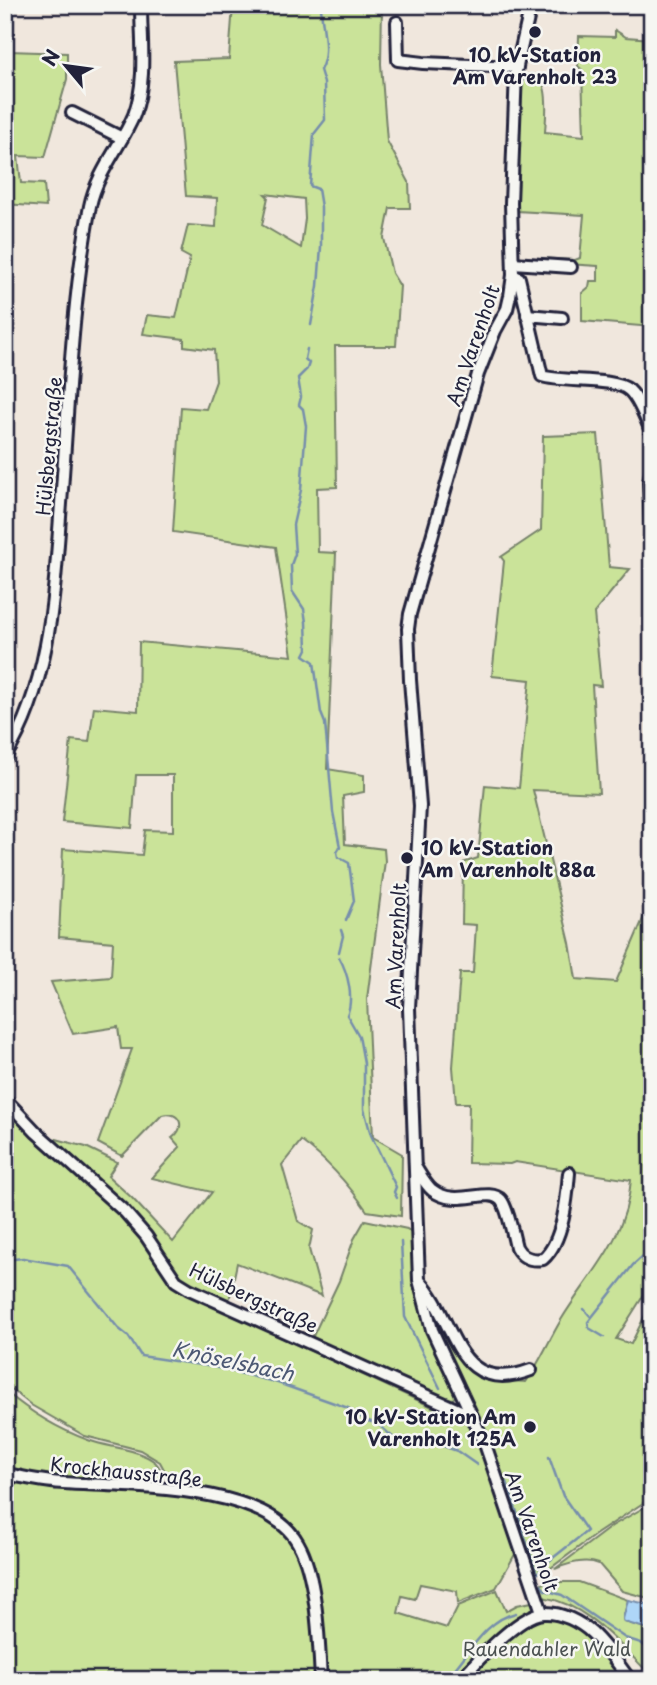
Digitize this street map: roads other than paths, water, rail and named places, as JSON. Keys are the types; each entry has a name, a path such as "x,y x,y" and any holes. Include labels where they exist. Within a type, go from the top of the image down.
{"street":[{"name":"Hülsbergstraße","path":"5,757 24,721 49,633 78,297 90,205 98,180 138,103 142,80 141,5"},
{"name":"Am Varenholt","path":"531,5 517,66 511,203 513,269 507,309 478,374 416,588 408,629 420,806 408,1009 419,1280 432,1331 490,1457 542,1612"},
{"path":"397,22 398,60 517,66"},
{"path":"72,113 122,138"},
{"name":"Am Varenholt","path":"513,269 571,267"},
{"name":"Am Varenholt","path":"513,269 519,278 542,376 628,389 652,434"},
{"path":"527,314 562,318"},
{"path":"652,469 649,482 652,547"},
{"name":"Hülsbergstraße","path":"5,1099 36,1132 125,1212 146,1236 167,1269 183,1285 470,1413"},
{"path":"416,1168 430,1189 443,1197 497,1197 502,1201 519,1252 531,1260 543,1259 552,1249 566,1207 569,1173"},
{"path":"419,1280 430,1292 463,1356 479,1369 499,1375 514,1375 531,1370"},
{"name":"Krockhausstraße","path":"5,1474 61,1483 197,1493 244,1504 279,1520 297,1541 307,1567 317,1626 321,1680"},
{"path":"460,1680 511,1630 542,1612 568,1617 592,1632 630,1680"}],"water":[{"path":"628,1600 652,1605 652,1630 624,1622"}],"waterway":[{"path":"311,325 318,286 321,207 318,189 310,186 314,134 325,120 324,83 320,70 325,55 321,5"},
{"path":"307,349 305,359 309,363 298,378 301,397 299,405 303,409 306,426 301,490 293,525 295,554 291,565 292,591 304,609 307,649 304,655 314,662 321,713 325,723 333,812 340,847 338,857 349,863 354,901 346,920"},
{"path":"339,952 343,936 341,930"},
{"path":"339,957 349,986 347,1015 359,1036 364,1063 364,1109 371,1135 396,1187 394,1192 397,1198"},
{"path":"401,1242 405,1317 440,1388"},
{"path":"604,1337 589,1328 588,1322 633,1265 652,1248"},
{"name":"Knöselsbach","path":"5,1260 23,1258 68,1266 118,1328 128,1336 141,1356 214,1367 275,1382 348,1408 365,1420 378,1424 397,1441 421,1448 435,1443 457,1451 477,1465"},
{"path":"584,1309 591,1317"},
{"path":"448,1430 451,1444 456,1448"},
{"path":"537,1574 544,1565 587,1531 563,1496 549,1457"},
{"name":"Knöselsbach","path":"507,1482 537,1574"},
{"name":"Knöselsbach","path":"541,1585 545,1590 562,1595 625,1638 641,1643 652,1652"},
{"path":"445,1680 485,1631 494,1623 516,1613"}],"place":[{"name":"10 kV-Station Am Varenholt 23","path":"535,32"},
{"name":"10 kV-Station Am Varenholt 88a","path":"407,858"},
{"name":"10 kV-Station Am Varenholt 125A","path":"530,1427"}],"park label":[{"name":"Rauendahler Wald","path":"547,1648"}]}
